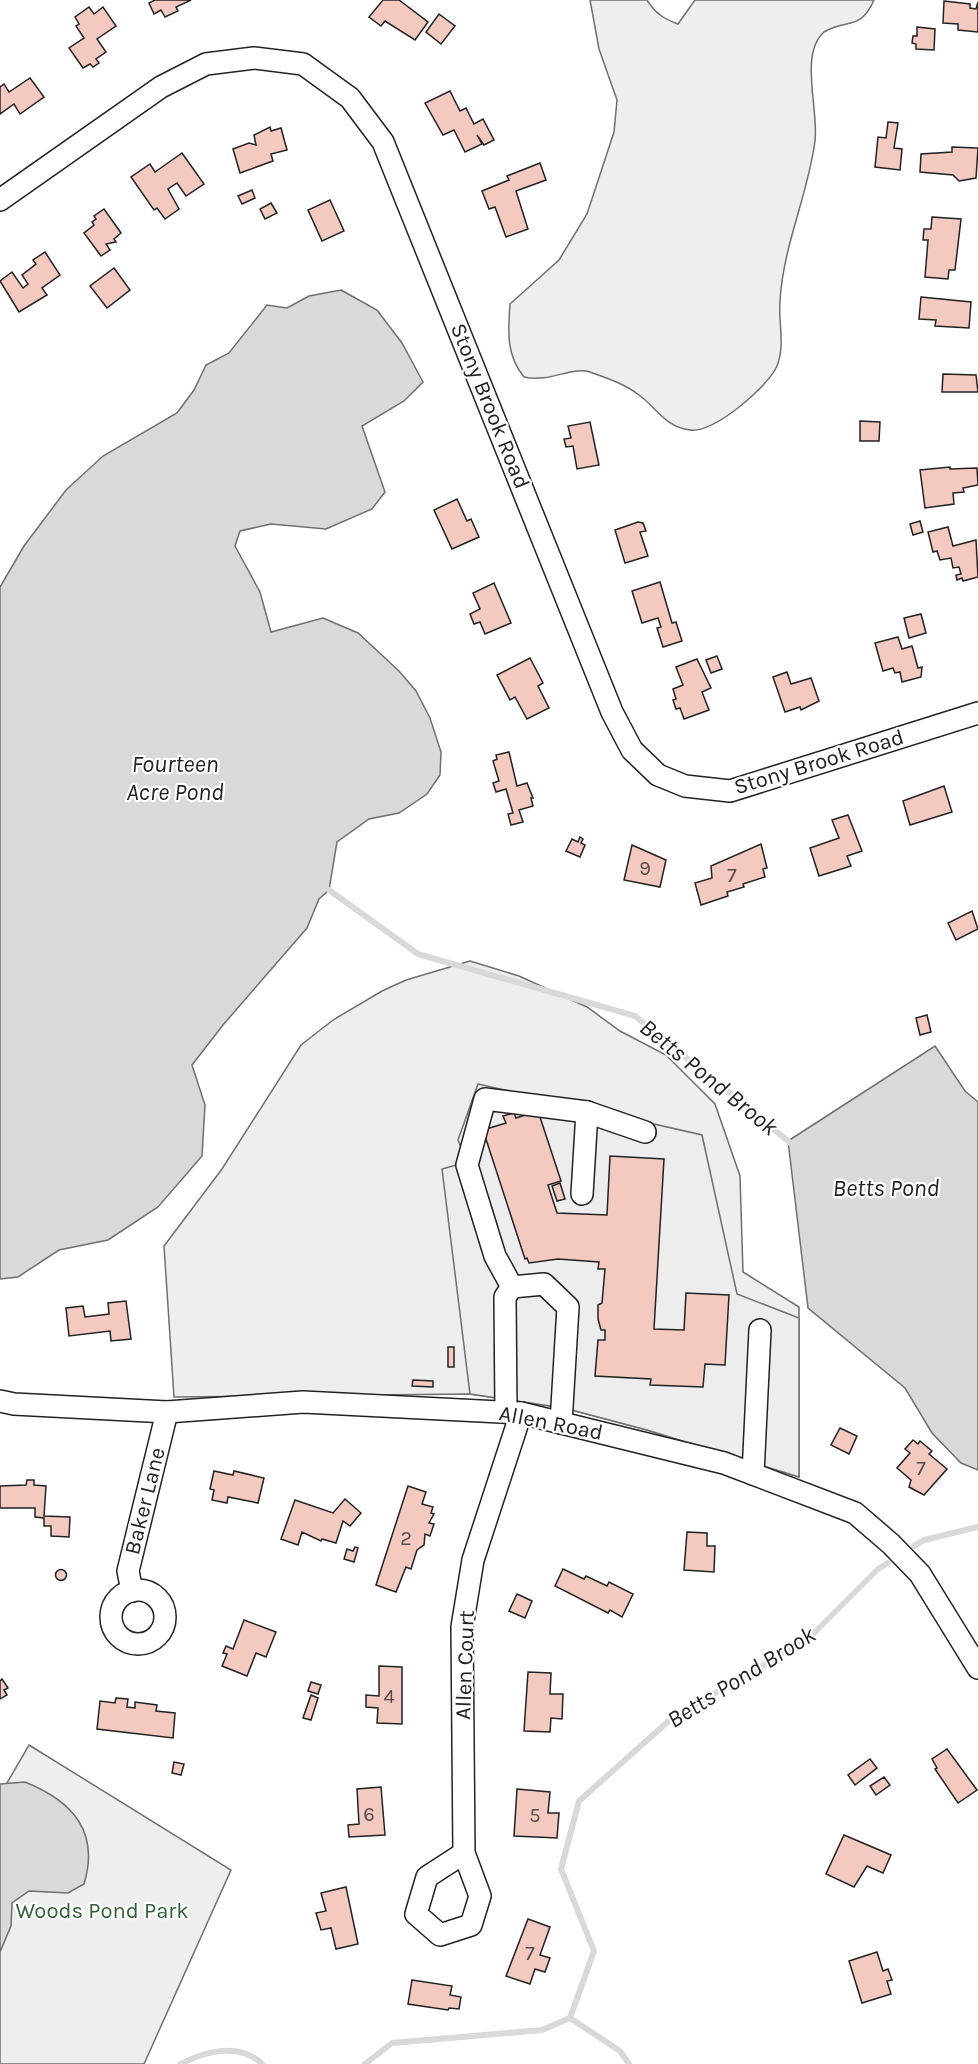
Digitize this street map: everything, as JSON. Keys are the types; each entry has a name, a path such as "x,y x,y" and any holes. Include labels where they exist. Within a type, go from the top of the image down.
{"street":[{"name":"Stony Brook Road","path":"0,200 161,87 206,64 254,58 303,64 350,98 383,142 612,712 632,750 651,769 658,775 686,786 730,791 978,713"},
{"path":"561,1423 568,1307 544,1284 512,1287 495,1256 467,1165 485,1099 588,1112 645,1132"},
{"path":"582,1194 588,1112"},
{"name":"Allen Court","path":"464,1853 462,1627 473,1560 514,1413 505,1297 512,1287"},
{"path":"753,1474 760,1330"},
{"name":"Allen Road","path":"0,1401 14,1404 167,1412 303,1402 514,1413 724,1463 855,1513 891,1544 920,1574 978,1668"},
{"name":"Baker Lane","path":"132,1591 128,1570 167,1412"}],"green space":[{"path":"590,0 647,0 660,15 678,24 695,0 874,0 864,17 824,32 813,54 811,68 815,141 782,281 781,352 776,368 761,387 738,408 712,425 700,429 690,430 674,425 634,391 590,372 576,371 542,378 524,377 511,352 509,343 510,304 559,260 587,214 614,132 617,100 599,49"},
{"path":"470,961 519,976 587,1007 620,1031 666,1055 715,1104 740,1176 743,1272 799,1307 799,1477 647,1430 564,1408 470,1394 174,1397 164,1246 222,1169 301,1045 333,1020 382,991 406,980"},
{"name":"Woods Pond Park","path":"29,1745 231,1870 144,2064 0,2064 0,1795"}],"shaded area":[{"path":"478,1084 702,1135 737,1294 799,1318 799,1477 647,1430 564,1408 470,1394 442,1169 467,1162 458,1140"}],"water":[{"name":"Fourteen Acre Pond","path":"341,290 377,310 402,343 423,382 404,401 362,426 385,492 372,509 326,529 271,524 240,531 235,546 260,592 271,632 323,618 358,633 399,671 416,691 430,718 441,752 440,775 427,794 399,813 369,819 337,842 329,890 319,899 307,928 223,1025 192,1065 205,1105 202,1156 158,1207 108,1240 59,1250 18,1277 0,1279 0,587 24,546 66,490 103,456 177,413 194,390 206,365 229,353 267,305 287,308 309,296"},
{"name":"Betts Pond","path":"935,1046 965,1091 978,1102 978,1470 961,1463 932,1433 905,1388 808,1308 788,1141"},
{"path":"25,1782 56,1798 78,1820 85,1833 88,1865 84,1884 68,1893 29,1891 12,1903 11,1926 0,1952 0,1784"}],"building":[{"path":"155,0 191,0 176,7 178,11 165,17 161,10 154,14 149,3"},
{"path":"383,0 399,0 428,22 415,40 385,21 381,26 369,17"},
{"path":"944,1 970,4 970,8 976,9 978,2 978,32 958,30 958,24 943,23"},
{"path":"89,7 94,14 103,7 116,26 97,39 106,52 96,59 99,63 93,67 90,64 83,68 69,48 84,38 76,26 79,24 75,17"},
{"path":"439,14 455,26 441,44 426,32"},
{"path":"917,27 935,29 934,50 916,49 916,44 912,43 913,36 917,36"},
{"path":"30,78 44,97 20,114 14,104 0,114 0,87 4,84 9,92"},
{"path":"450,91 460,111 466,108 474,124 483,119 494,140 484,145 477,135 482,144 465,152 454,130 443,135 425,103"},
{"path":"888,122 898,123 894,148 902,149 900,170 875,167 878,137 886,138"},
{"path":"270,127 271,131 281,128 287,150 271,154 273,161 240,173 233,149 249,143 256,145 254,135"},
{"path":"952,147 978,148 976,178 959,181 953,175 920,172 921,154 952,152"},
{"path":"182,153 204,184 186,196 177,183 168,189 179,209 165,219 157,208 154,210 131,177 150,164 155,172"},
{"path":"540,163 546,180 516,191 528,229 506,237 495,207 489,209 482,191 509,180 507,176"},
{"path":"252,190 255,198 242,204 238,196"},
{"path":"330,200 344,231 322,241 308,210"},
{"path":"271,203 277,213 265,219 260,209"},
{"path":"104,209 121,233 114,239 116,242 106,244 110,250 101,256 84,233 94,225 92,222 96,219 94,216"},
{"path":"932,217 961,219 955,270 949,270 948,279 925,277 928,240 923,240 924,229 931,229"},
{"path":"45,252 60,275 42,288 47,295 19,312 0,281 12,272 23,288 28,284 22,275 36,264 33,260"},
{"path":"114,268 130,290 107,308 90,286"},
{"path":"921,297 971,302 969,328 935,326 936,320 919,319"},
{"path":"943,374 976,375 978,392 942,392"},
{"path":"860,421 880,422 879,441 860,441"},
{"path":"590,422 599,465 577,469 573,446 566,447 564,439 571,438 568,426"},
{"path":"950,467 950,469 977,468 978,485 963,488 964,492 953,493 954,504 925,508 920,470"},
{"path":"457,499 467,521 471,519 479,537 452,549 434,510"},
{"path":"920,521 923,532 913,535 910,524"},
{"path":"638,522 643,523 646,531 640,532 648,556 625,563 615,530"},
{"path":"948,527 953,546 976,540 978,577 963,581 962,578 957,580 956,575 961,574 959,567 953,568 951,558 940,560 937,551 933,552 928,532"},
{"path":"660,582 672,623 676,622 682,641 663,647 657,628 661,627 658,618 642,623 632,591"},
{"path":"494,583 511,623 485,634 480,622 474,624 470,614 480,609 473,593"},
{"path":"921,614 926,633 909,638 904,618"},
{"path":"898,637 902,649 912,646 918,668 922,667 921,677 902,682 900,672 895,673 893,668 883,671 875,643"},
{"path":"717,656 722,669 711,673 706,660"},
{"path":"530,658 543,683 538,686 549,708 527,719 515,697 510,700 497,675"},
{"path":"697,659 711,688 702,692 709,710 684,719 680,708 676,709 673,700 676,699 673,689 683,685 676,667"},
{"path":"787,672 791,684 811,678 819,701 801,710 800,707 785,712 773,677"},
{"path":"509,752 517,786 527,783 533,798 531,798 533,806 519,810 523,822 511,825 508,814 513,813 506,789 496,792 493,783 499,781 493,761 497,759 496,755"},
{"path":"944,786 952,812 910,825 903,801"},
{"path":"848,815 862,851 847,856 851,866 819,876 810,848 839,838 832,820"},
{"path":"580,837 583,839 581,843 585,845 580,857 566,851 572,839 578,842"},
{"path":"761,844 767,868 763,869 765,877 727,892 728,896 701,905 695,883 712,878 711,866"},
{"path":"632,845 666,860 660,887 624,880"},
{"path":"972,911 978,929 956,940 948,923"},
{"path":"927,1015 931,1032 920,1035 916,1018"},
{"path":"538,1111 561,1181 548,1185 557,1213 607,1215 610,1156 664,1159 654,1329 684,1330 686,1293 729,1295 725,1365 705,1364 703,1387 650,1385 651,1379 595,1376 598,1340 605,1340 605,1330 601,1330 598,1319 598,1305 602,1303 605,1269 598,1269 599,1262 558,1259 529,1263 527,1258 525,1259 483,1130 506,1123 503,1116 514,1113 516,1118"},
{"path":"560,1183 565,1199 557,1201 552,1186"},
{"path":"126,1301 131,1339 111,1341 110,1331 69,1336 66,1308 83,1306 85,1317 109,1314 108,1303"},
{"path":"448,1347 454,1347 454,1367 448,1367"},
{"path":"413,1380 433,1381 433,1387 412,1386"},
{"path":"840,1428 857,1436 849,1454 831,1445"},
{"path":"913,1440 918,1444 920,1441 932,1451 929,1454 947,1469 924,1495 909,1487 911,1480 897,1468 910,1453 905,1449"},
{"path":"214,1471 233,1475 234,1471 264,1478 258,1503 228,1497 227,1503 212,1500 214,1490 210,1489"},
{"path":"27,1480 34,1480 34,1485 46,1486 44,1516 70,1517 69,1537 51,1536 51,1526 44,1526 44,1518 35,1517 35,1508 0,1508 0,1486 26,1485"},
{"path":"408,1486 426,1492 422,1504 433,1507 431,1513 434,1514 429,1523 434,1524 430,1536 425,1534 424,1545 417,1550 411,1569 406,1567 396,1592 376,1585"},
{"path":"345,1499 361,1513 350,1526 343,1521 336,1543 322,1539 321,1541 302,1532 298,1545 281,1539 295,1500 333,1513"},
{"path":"687,1532 707,1533 707,1546 715,1546 714,1572 684,1570"},
{"path":"355,1547 358,1548 354,1562 344,1559 347,1549 353,1551"},
{"path":"563,1569 607,1586 609,1582 633,1594 622,1617 610,1610 608,1613 555,1586"},
{"path":"61,1570 65,1571 65,1579 61,1580 57,1579 56,1575 57,1571"},
{"path":"517,1594 532,1601 525,1618 509,1611"},
{"path":"244,1620 276,1632 266,1657 256,1653 247,1676 222,1666 227,1654 223,1653 226,1646 233,1649"},
{"path":"379,1666 402,1667 402,1724 377,1723 378,1708 366,1707 366,1695 379,1696"},
{"path":"528,1672 551,1673 550,1694 563,1694 562,1719 551,1718 550,1732 524,1731"},
{"path":"2,1679 8,1688 4,1690 7,1695 0,1699 0,1681"},
{"path":"311,1682 321,1685 318,1694 308,1691"},
{"path":"311,1695 318,1698 311,1720 303,1718"},
{"path":"116,1698 128,1699 127,1707 135,1708 135,1702 157,1705 156,1711 175,1713 173,1738 97,1729 100,1701 115,1703"},
{"path":"947,1749 977,1790 958,1803 935,1769 937,1768 932,1759"},
{"path":"870,1759 877,1768 855,1785 848,1775"},
{"path":"174,1762 184,1764 181,1775 172,1773"},
{"path":"884,1777 890,1785 876,1795 870,1786"},
{"path":"381,1787 385,1835 349,1837 348,1825 359,1824 357,1789"},
{"path":"517,1789 550,1792 548,1813 559,1813 557,1838 514,1836"},
{"path":"844,1835 891,1855 883,1873 867,1866 854,1887 826,1874"},
{"path":"346,1887 358,1944 336,1949 331,1928 321,1930 316,1913 326,1911 321,1893"},
{"path":"528,1919 550,1927 540,1955 550,1958 545,1972 535,1969 530,1984 506,1976"},
{"path":"877,1952 883,1971 888,1969 892,1980 887,1981 891,1994 862,2003 849,1961"},
{"path":"412,1980 452,1986 450,1995 461,1997 459,2009 449,2008 448,2010 408,2004"}],"waterway":[{"name":"Betts Pond Brook","path":"329,890 418,954 635,1016 793,1145"},
{"name":"Betts Pond Brook","path":"914,1546 924,1540 978,1527"},
{"name":"Betts Pond Brook","path":"570,2018 594,1951 561,1869 579,1801 672,1718 807,1640 878,1569 888,1563"},
{"name":"Betts Pond Brook","path":"570,2018 620,2051 629,2064"},
{"path":"365,2064 392,2043 542,2030 570,2018"},
{"path":"181,2064 201,2055 222,2051 243,2053 262,2064"}]}
